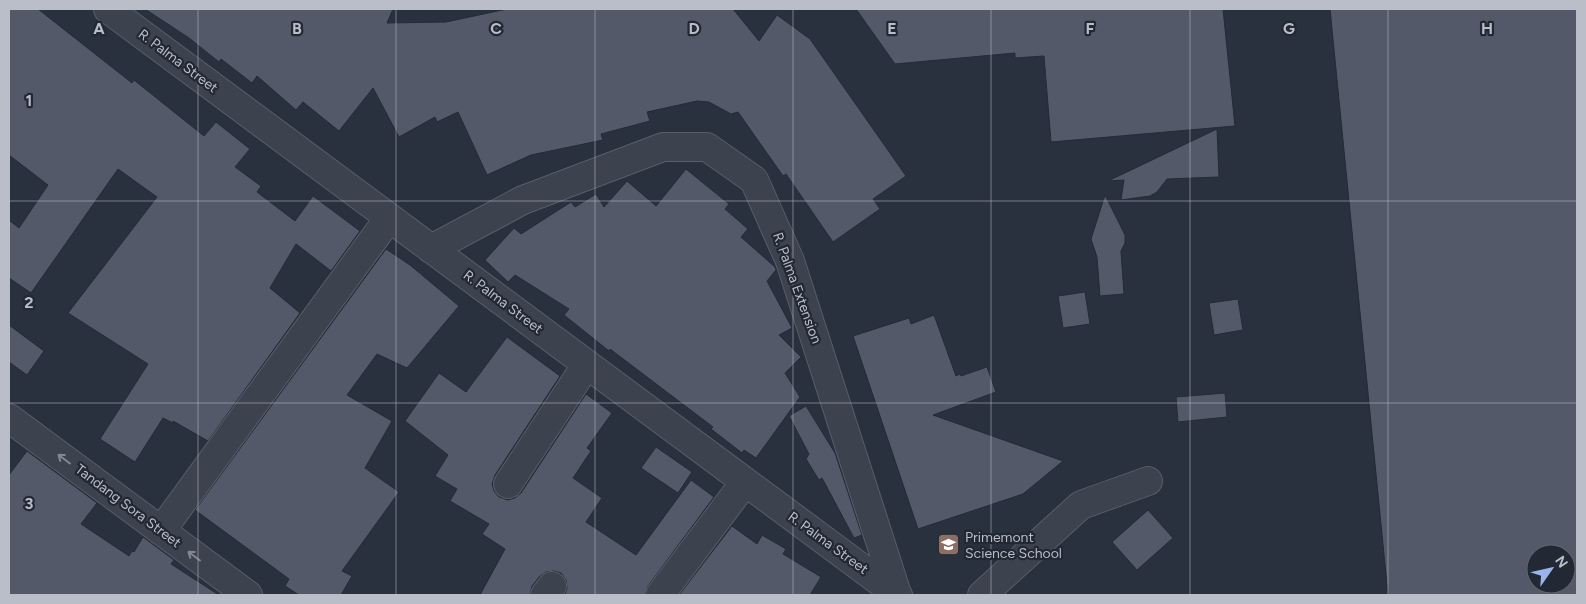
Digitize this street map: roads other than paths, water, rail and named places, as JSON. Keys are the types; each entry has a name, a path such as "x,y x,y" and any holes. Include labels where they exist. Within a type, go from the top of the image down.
{"street":[{"name":"R. Palma Street","path":"108,9 898,595"},
{"name":"R. Palma Extension","path":"431,249 523,200 663,147 707,147 754,180 790,261 898,595"},
{"path":"161,531 389,218"},
{"path":"508,484 587,364"},
{"name":"Tandang Sora Street","path":"9,418 161,531 231,590"},
{"path":"982,595 1081,506 1148,480"},
{"path":"660,595 744,482"}],"place":[{"name":"Primemont Science School","path":"949,545"}]}
